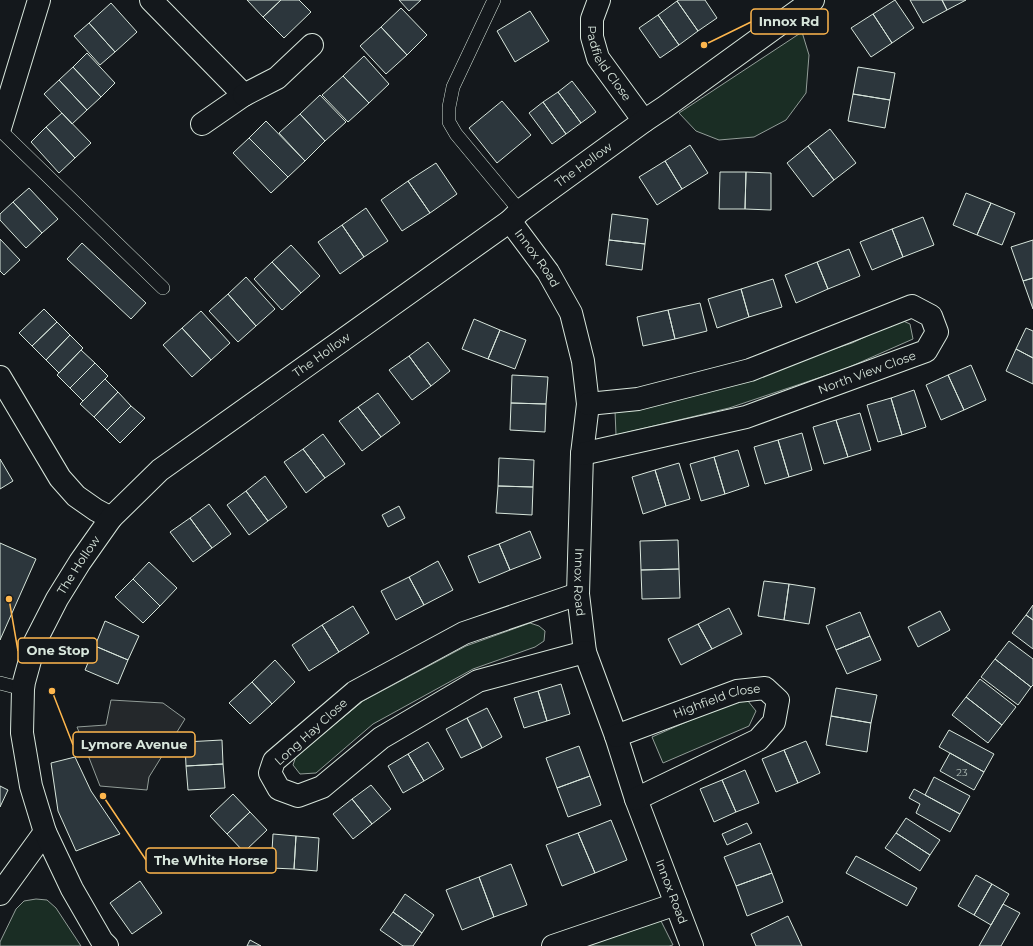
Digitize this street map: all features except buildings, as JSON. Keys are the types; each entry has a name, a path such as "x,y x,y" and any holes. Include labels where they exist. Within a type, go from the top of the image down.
{"street":[{"path":"0,129 39,0"},
{"path":"151,0 244,95"},
{"name":"Padfield Close","path":"599,0 592,19 592,37 598,58 644,121"},
{"name":"The Hollow","path":"107,946 102,941 72,889 45,832 31,786 22,733 24,682 35,642 57,599 80,562 111,518 160,470 515,216 644,121 813,0"},
{"path":"202,124 244,95 278,78 312,46"},
{"name":"Innox Road","path":"515,216 571,313 583,360 588,404 582,454 578,594 585,652 616,736 636,799 676,904 688,945"},
{"name":"North View Close","path":"582,454 746,417 926,351 937,332 931,316 912,306 750,370 638,400 588,404"},
{"path":"0,377 60,478 76,496 96,510 111,518"},
{"name":"Long Hay Close","path":"578,594 464,633 355,692 274,761 270,772 279,789 298,796 322,787 381,738 478,681 585,652"},
{"name":"Highfield Close","path":"616,736 736,691 765,688 778,700 774,722 758,740 636,799"},
{"path":"0,894 45,832"},
{"path":"553,946 676,904"}],"lane":[{"path":"494,0 453,87 449,108 449,122 515,216"},
{"path":"0,129 162,288"},
{"path":"0,683 23,689"}],"green space":[{"path":"802,32 809,55 806,93 786,120 754,137 719,140 696,131 679,113"},
{"path":"901,320 910,324 913,339 845,369 729,408 616,435 615,411 760,373 852,343"},
{"path":"530,623 539,626 545,631 544,641 535,647 473,669 373,724 316,773 300,774 293,765 296,756 363,701 466,646"},
{"path":"734,701 748,701 756,711 749,726 663,763 652,737"},
{"path":"36,899 47,900 56,908 81,946 0,946 0,942 16,909 24,901"},
{"path":"659,917 673,945 575,946"}],"shaded area":[{"path":"111,700 163,703 185,719 149,777 147,790 100,786 77,727 106,725"}],"place":[{"name":"Innox Rd","path":"704,45"},
{"name":"One Stop","path":"9,599"},
{"name":"Lymore Avenue","path":"52,691"},
{"name":"The White Horse","path":"103,796"}]}
